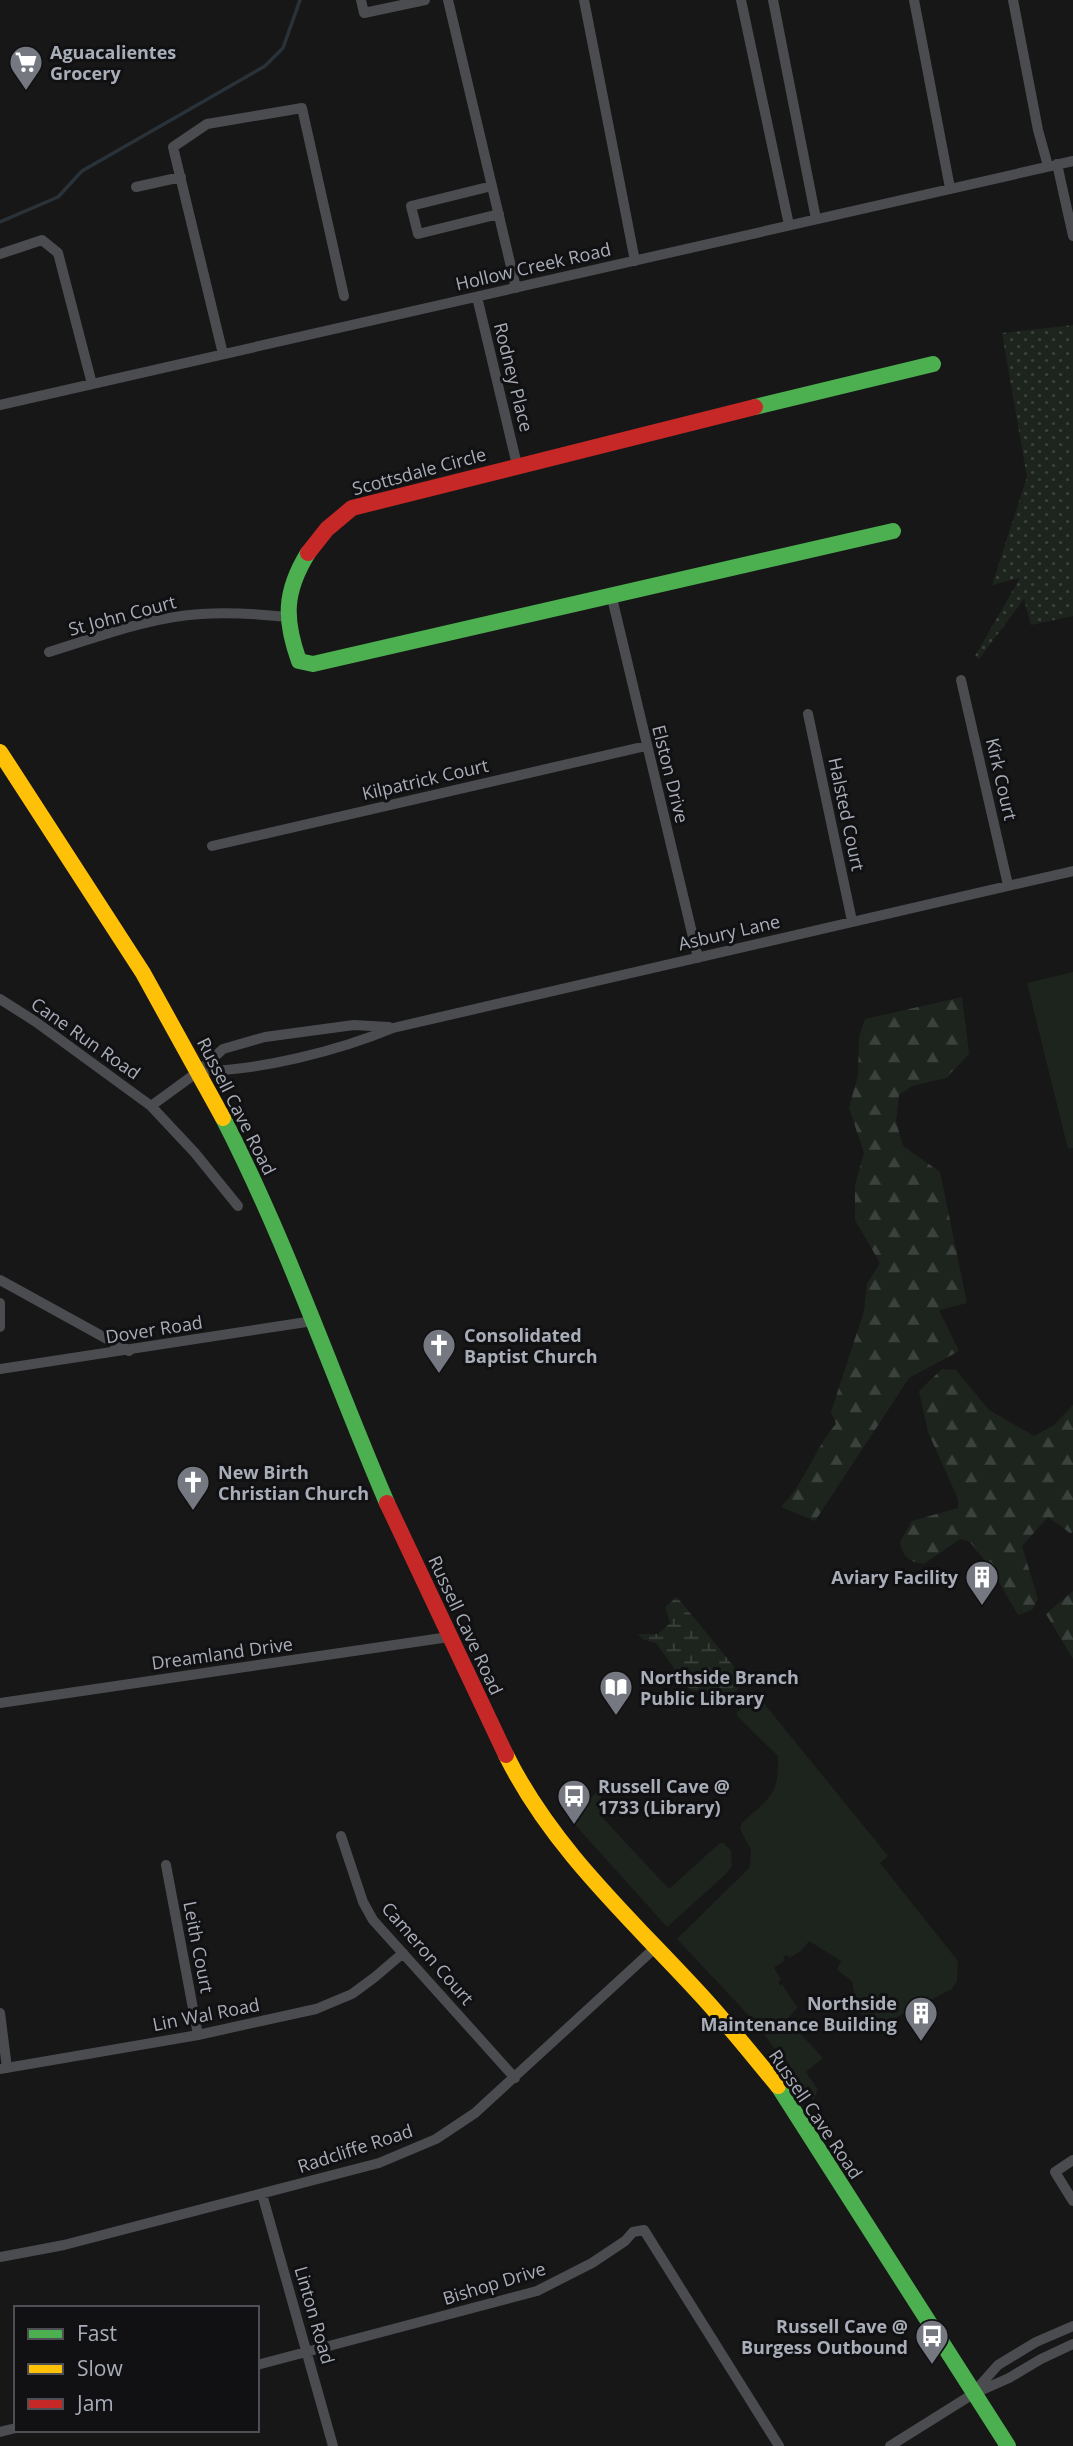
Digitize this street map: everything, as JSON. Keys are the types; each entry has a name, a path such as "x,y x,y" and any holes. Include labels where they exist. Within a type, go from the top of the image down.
{"main road":[{"name":"Scottsdale Circle","path":"893,531 612,598 313,664 299,661 290,637 288,617 291,597 306,555 340,515 364,503 933,365"},
{"name":"Russell Cave Road","path":"0,752 143,973 199,1071 246,1162 284,1245 381,1490 507,1758 531,1802 557,1838 718,2015 781,2090 1008,2446"}],"street":[{"path":"361,0 363,13 425,0"},
{"path":"448,0 516,288"},
{"path":"584,0 635,261"},
{"path":"741,0 789,225"},
{"path":"773,0 816,219"},
{"path":"914,0 950,188"},
{"path":"1013,0 1038,130 1052,165 1073,236"},
{"path":"223,354 173,147 207,124 302,108 344,296"},
{"name":"Hollow Creek Road","path":"0,405 1073,161"},
{"path":"136,187 181,177"},
{"path":"492,186 411,206 418,234 499,214"},
{"path":"0,254 42,240 58,253 92,384"},
{"name":"Rodney Place","path":"477,297 517,465"},
{"name":"Elston Drive","path":"612,598 698,958"},
{"name":"St John Court","path":"49,652 167,618 245,613 288,617"},
{"name":"Kirk Court","path":"961,680 1008,886"},
{"name":"Halsted Court","path":"808,714 852,921"},
{"name":"Kilpatrick Court","path":"212,846 646,746"},
{"name":"Asbury Lane","path":"199,1071 234,1071 359,1042 393,1028 1073,871"},
{"name":"Cane Run Road","path":"0,999 152,1106 238,1206"},
{"name":"Asbury Lane","path":"199,1071 223,1049 265,1037 355,1026 393,1028"},
{"path":"152,1106 199,1071"},
{"path":"0,1280 130,1351"},
{"path":"0,1303 0,1327"},
{"name":"Dover Road","path":"0,1369 313,1321"},
{"name":"Dreamland Drive","path":"0,1703 449,1637"},
{"name":"Cameron Court","path":"341,1836 363,1902 373,1920 515,2078"},
{"name":"Leith Court","path":"166,1865 198,2035"},
{"name":"Radcliffe Road","path":"0,2257 64,2245 262,2194 379,2163 410,2151 455,2129 515,2078 656,1947"},
{"name":"Lin Wal Road","path":"4,2068 198,2035 316,2009 335,2002 375,1977 403,1953"},
{"path":"0,2013 4,2068"},
{"path":"1073,2160 1055,2172 1073,2201"},
{"name":"Linton Road","path":"262,2194 333,2446"},
{"name":"Bishop Drive","path":"259,2364 537,2291 592,2263 625,2241 633,2232 644,2230 779,2446"},
{"path":"973,2394 998,2365 1035,2342 1073,2326"},
{"path":"890,2446 973,2394 1073,2344"}],"green space":[{"path":"1073,325 1073,616 1031,625 1024,599 979,659 975,656 1020,578 992,585 1027,477 1002,333"},
{"path":"1073,972 1073,1148 1068,1149 1027,983"},
{"path":"962,997 969,1054 946,1078 912,1086 899,1095 896,1121 903,1146 940,1172 967,1303 939,1310 959,1351 909,1378 815,1521 781,1507 797,1487 836,1424 831,1412 864,1311 867,1284 880,1263 855,1220 855,1185 864,1153 849,1108 858,1075 859,1037 865,1019"},
{"path":"942,1369 956,1370 989,1410 1034,1436 1054,1425 1073,1405 1073,1532 1070,1533 1048,1517 1022,1546 1038,1599 1032,1610 1018,1615 992,1570 970,1542 960,1539 924,1564 908,1558 901,1547 900,1542 912,1521 958,1508 958,1499 928,1432 919,1391"},
{"path":"1073,1591 1073,1659 1046,1614"},
{"path":"677,1597 744,1679 737,1691 717,1694 690,1690 656,1643 642,1639 638,1634 658,1634 670,1623 665,1607"},
{"path":"758,1696 888,1856 880,1863 958,1961 957,1981 952,1989 874,2029 857,2008 852,1981 837,1970 841,1961 809,1941 801,1951 789,1958 787,1955 783,1957 785,1960 774,1968 781,1980 778,1982 797,2007 799,2006 787,2019 823,2058 806,2072 818,2090 813,2100 754,2021 677,1939 750,1867 751,1850 740,1829 742,1823 771,1795 778,1769 778,1756 737,1716 737,1712"},
{"path":"596,1793 602,1796 599,1800 605,1807 599,1814 669,1889 720,1843 724,1843 731,1851 732,1866 667,1927 569,1818"}],"waterway":[{"path":"0,222 58,197 82,171 265,66 283,48 300,0"}],"traffic: fast":[{"path":"755,407 933,364"},
{"path":"308,553 294,580 289,619 299,661 313,664 893,531"},
{"path":"223,1118 289,1261 387,1503"},
{"path":"778,2086 1008,2446"}],"traffic: slow":[{"path":"0,752 143,973 223,1118"},
{"path":"506,1755 525,1789 569,1851 709,2004 778,2086"}],"traffic: jam":[{"path":"308,553 327,529 352,508 755,407"},
{"path":"387,1503 506,1755"}],"place":[{"name":"Aguacalientes Grocery","path":"26,92"},
{"name":"Consolidated Baptist Church","path":"439,1375"},
{"name":"New Birth Christian Church","path":"193,1512"},
{"name":"Aviary Facility","path":"982,1607"},
{"name":"Northside Branch Public Library","path":"616,1717"},
{"name":"Russell Cave @ 1733 (Library)","path":"574,1826"},
{"name":"Northside Maintenance Building","path":"921,2043"},
{"name":"Russell Cave @ Burgess Outbound","path":"932,2366"}]}
